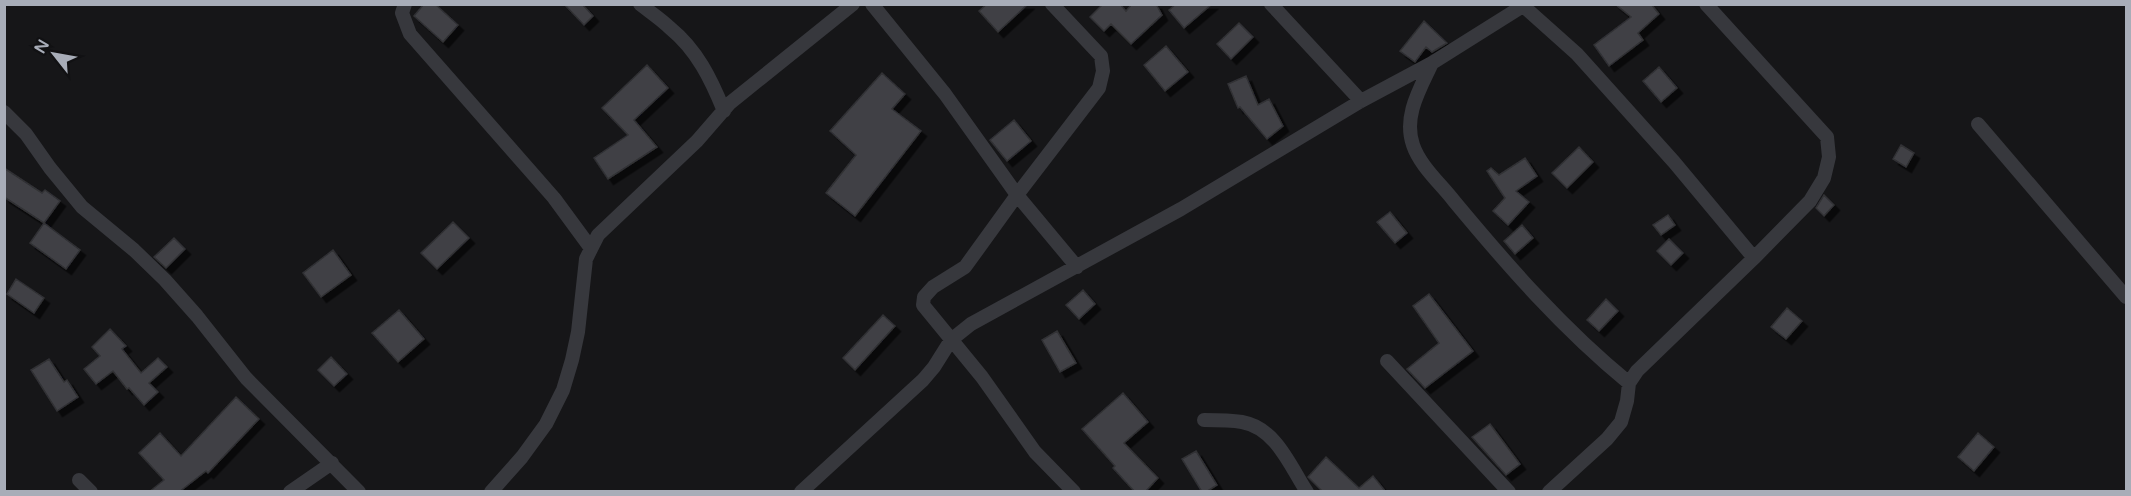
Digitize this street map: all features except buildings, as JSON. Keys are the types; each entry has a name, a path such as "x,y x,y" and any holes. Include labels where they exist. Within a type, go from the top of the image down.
{"street":[{"path":"405,4 402,13 410,34 554,198 590,247"},
{"path":"640,4 689,47 703,66 723,111"},
{"path":"491,492 522,457 546,424 563,390 578,332 586,259 590,247 607,225 697,141 730,103 853,4"},
{"path":"872,4 945,94 1017,195 1077,267"},
{"path":"1052,4 1101,56 1103,71 1099,88 965,267 933,287 924,297 923,305 982,377 1030,445 1074,492"},
{"path":"1271,4 1361,101"},
{"path":"1549,492 1607,440 1621,422 1628,401 1629,383 1637,371 1754,258 1809,201 1824,178 1829,157 1827,137 1706,4"},
{"path":"801,492 922,380 934,367 951,340 971,324 1181,209 1361,101 1432,63 1523,5 1577,54 1674,162 1754,258"},
{"path":"1432,63 1413,108 1409,124 1413,146 1426,166 1504,261 1553,315 1597,357 1629,383"},
{"path":"4,112 26,134 82,207 134,250 165,280 203,323 246,378 359,492"},
{"path":"1978,124 2127,297"},
{"path":"1387,361 1509,492"},
{"path":"1204,420 1243,422 1261,430 1272,438 1307,492"},
{"path":"290,492 332,463"},
{"path":"79,480 91,492"}]}
